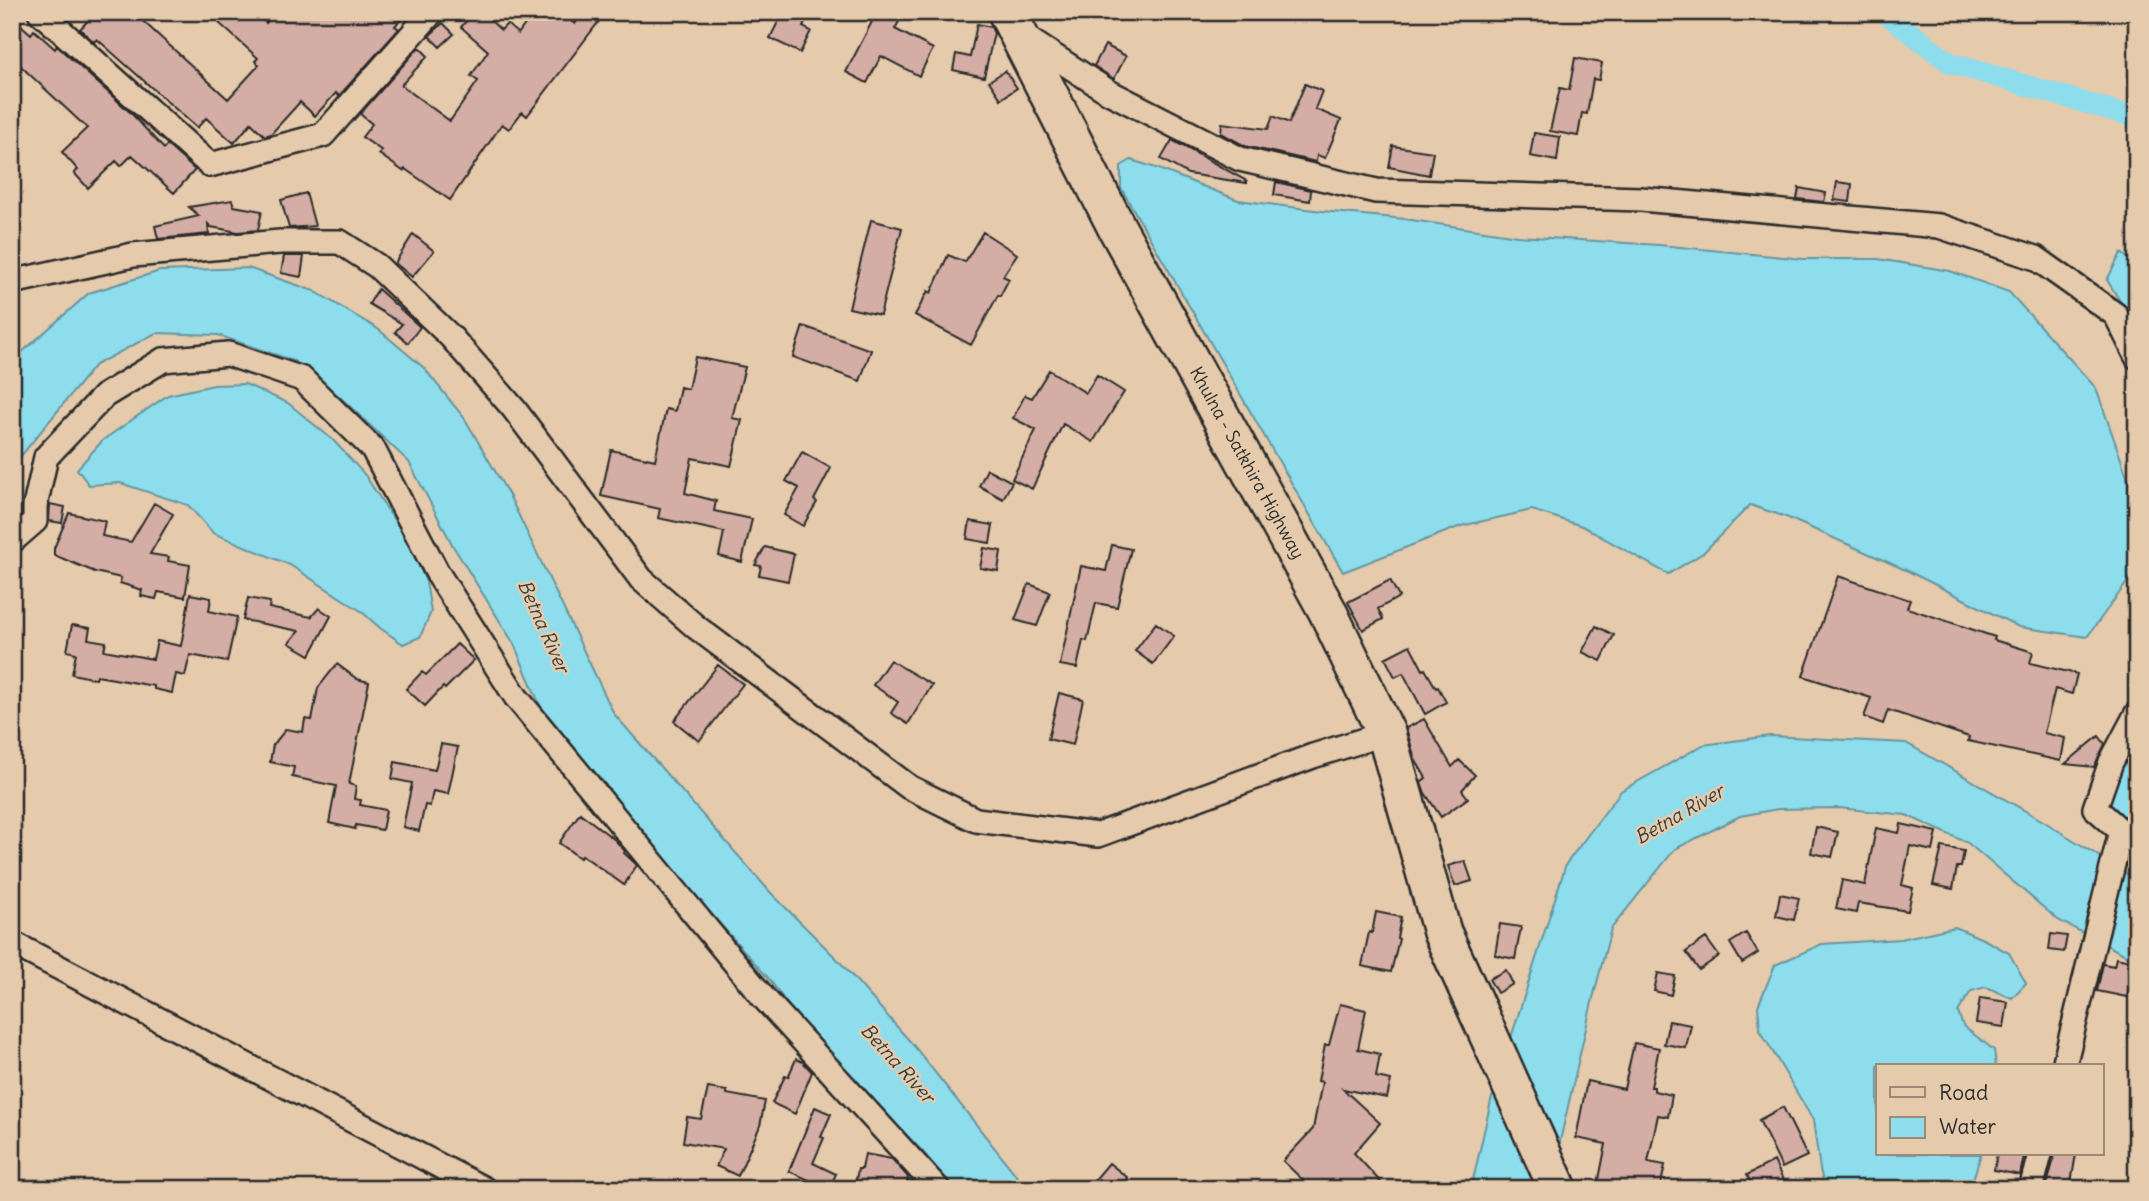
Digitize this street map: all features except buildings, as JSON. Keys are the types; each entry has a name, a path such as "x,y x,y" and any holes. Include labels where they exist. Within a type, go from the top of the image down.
{"highway":[{"name":"Khulna - Satkhira Highway","path":"1012,22 1117,228 1327,610 1386,733 1442,932 1558,1189"}],"street":[{"path":"40,12 210,165 323,135 432,12"},
{"path":"1012,22 1109,92 1240,159 1376,191 1641,199 1940,226 2036,258 2116,315 2137,357"},
{"path":"12,282 133,255 280,242 340,242 377,266 460,347 514,409 641,579 696,627 909,788 976,820 1098,835 1313,756 1386,733"},
{"path":"12,541 35,521 35,506 46,457 104,396 163,360 228,354 302,379 373,449 438,574 516,697 763,997 938,1189"},
{"path":"2065,1064 2121,831 2095,808 2111,762 2137,713"},
{"path":"12,943 484,1189"},
{"path":"2031,1189 2039,1156"}],"water":[{"path":"1131,160 1238,200 1405,219 1517,236 1659,245 1803,259 1878,259 1950,271 2009,292 2096,388 2129,482 2131,577 2087,637 2019,627 1908,571 1786,517 1750,505 1703,553 1668,574 1582,526 1532,510 1461,526 1343,572 1121,188 1121,166"},
{"path":"2121,253 2137,264 2137,329 2107,280"},
{"name":"Betna River","path":"248,268 314,291 378,329 424,368 465,419 510,497 614,714 771,893 839,961 914,1046 1027,1189 954,1189 923,1152 853,1081 803,1025 769,979 698,899 542,710 514,644 453,546 409,462 340,397 294,361 218,335 156,333 95,365 12,467 12,361 89,293 160,271"},
{"path":"245,384 288,403 333,440 365,475 409,543 426,582 431,612 420,637 403,644 361,611 290,565 213,533 188,505 120,483 89,485 77,469 103,440 168,395 214,385"},
{"name":"Betna River","path":"1770,736 1906,743 2043,821 2137,880 2137,961 2058,920 1968,843 1906,815 1839,808 1778,809 1740,816 1675,849 1611,929 1549,1189 1471,1189 1491,1101 1566,864 1621,791 1703,745"},
{"path":"2137,758 2137,820 2130,822 2118,819 2110,810 2106,798 2107,787 2122,759"},
{"path":"1955,927 2009,953 2026,983 2012,998 1986,987 1971,991 1958,1012 1963,1026 1994,1050 1996,1064 1876,1064 1876,1156 1980,1156 1970,1189 1825,1189 1813,1120 1760,1030 1758,1006 1775,965 1822,944 1901,939"}],"waterway":[{"path":"1884,12 1950,63 2137,118"}]}
